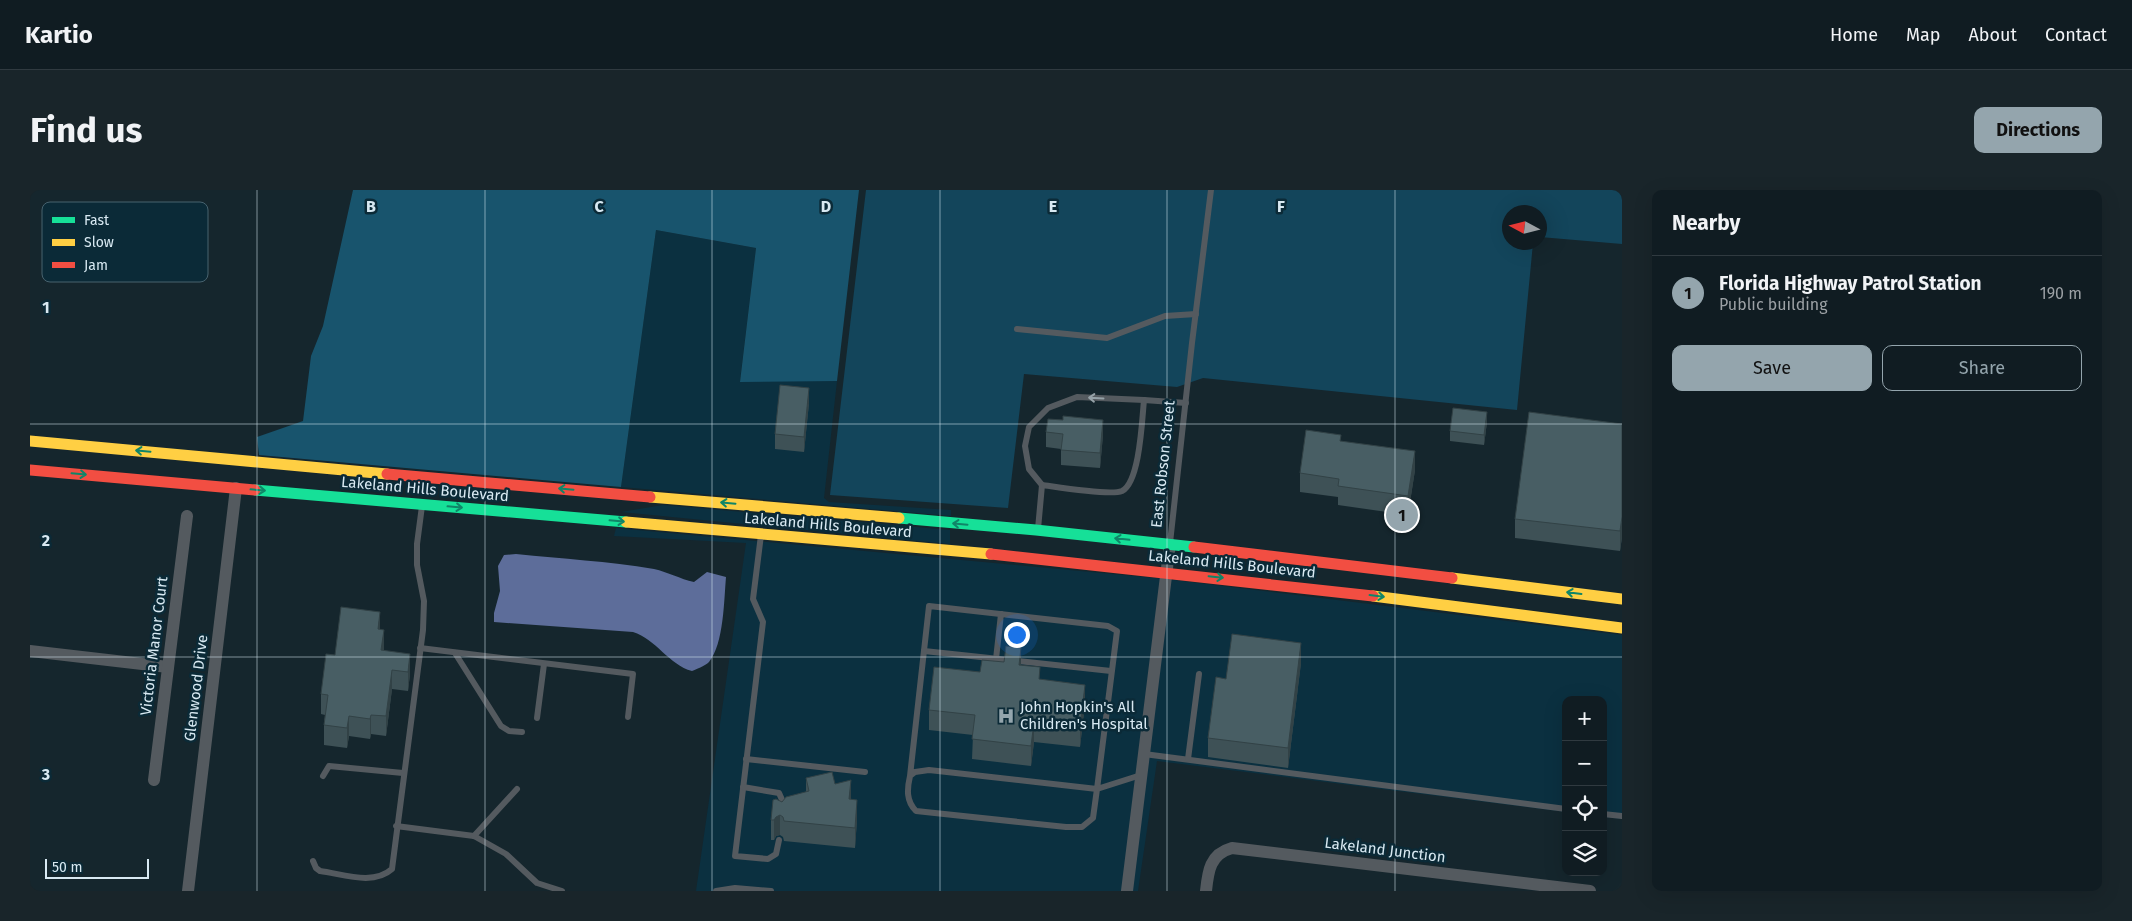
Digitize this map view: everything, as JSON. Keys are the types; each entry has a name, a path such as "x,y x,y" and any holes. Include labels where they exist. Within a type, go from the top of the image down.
{"main road":[{"name":"Lakeland Hills Boulevard","path":"30,441 1038,530 1170,544 1622,599"},
{"name":"Lakeland Hills Boulevard","path":"30,470 761,534 1167,572 1622,628"},
{"path":"452,491 525,495 619,505 662,498"},
{"path":"422,504 436,492"}],"street":[{"name":"Glenwood Drive","path":"188,891 236,488"},
{"name":"Victoria Manor Court","path":"154,780 187,516"},
{"name":"East Robson Street","path":"1127,891 1170,544"},
{"path":"30,651 168,668"},
{"name":"Lakeland Junction","path":"1206,891 1209,867 1214,858 1223,850 1232,848 1590,891"}],"lane":[{"name":"East Robson Street","path":"1170,544 1211,190"},
{"path":"1017,329 1107,338 1165,316 1196,314"},
{"path":"1038,530 1042,485 1029,469 1025,446 1029,427 1048,408 1077,397 1186,403"},
{"path":"1042,485 1109,492 1123,490 1129,486 1134,472 1144,400"},
{"path":"313,861 316,868 320,871 373,879 384,876 392,869 420,648 424,601 417,565 417,544 422,504"},
{"path":"761,534 753,599 762,622 735,856 768,859 776,854 779,840"},
{"path":"929,606 1001,614 1108,626 1117,631 1093,818 1082,826 1066,827 916,810 911,806 908,798 929,606"},
{"path":"996,659 1001,614"},
{"path":"420,648 633,674 628,717"},
{"path":"924,651 1111,671"},
{"path":"456,653 501,726 509,731 522,732"},
{"path":"537,718 544,664"},
{"path":"1188,759 1199,674"},
{"path":"1144,754 1562,808"},
{"path":"746,759 865,772"},
{"path":"323,776 328,766 403,773"},
{"path":"910,776 915,772 928,770 1097,789 1141,775"},
{"path":"743,787 780,793 783,802 781,817"},
{"path":"474,836 518,790"},
{"path":"1607,814 1622,816"},
{"path":"396,826 474,836 506,854 538,883 562,891"},
{"path":"716,891 735,888 771,891"}],"shaded area":[{"path":"353,190 859,190 837,381 740,382 756,248 656,230 621,487 259,455 257,437 303,421 311,356 323,326"},
{"path":"866,190 1622,190 1622,244 1547,238 1547,205 1502,205 1502,250 1532,250 1517,410 1203,378 1177,387 1024,374 1008,508 830,495"},
{"path":"656,230 756,248 740,381 837,381 824,498 829,502 951,510 951,516 621,487"},
{"path":"663,505 950,530 950,544 621,512"},
{"path":"616,528 1166,579 1622,635 1622,819 1607,817 1607,696 1562,696 1562,812 1157,761 1138,891 696,891 746,543 614,536"},
{"path":"516,554 637,566 659,570 694,582 707,572 726,577 722,621 718,644 714,654 709,662 692,671 676,663 649,640 633,632 494,622 494,613 500,591 498,566 504,555"}],"building":[{"path":"780,385 809,388 804,437 775,434"},
{"path":"1453,408 1487,412 1484,435 1450,431"},
{"path":"1529,412 1622,424 1622,517 1620,531 1515,519"},
{"path":"1063,416 1103,420 1100,453 1061,450 1063,434 1046,432 1048,419 1063,420"},
{"path":"1306,430 1341,435 1340,441 1415,451 1408,496 1338,486 1339,479 1300,473"},
{"path":"341,607 380,612 378,629 384,630 381,650 410,654 408,672 392,670 386,716 371,715 370,719 349,716 347,728 324,725 328,695 321,694 326,654 335,655"},
{"path":"1232,634 1301,643 1288,748 1208,738 1216,677 1226,679"},
{"path":"1006,646 1021,648 1019,665 1040,667 1039,679 1085,685 1080,727 1034,722 1031,746 972,739 975,715 929,710 934,667 980,672 982,660 1004,662"},
{"path":"832,772 835,784 851,780 849,799 857,800 855,828 784,821 780,815 771,820 773,800 776,799 782,802 786,797 809,791 806,778"}],"traffic: fast":[{"path":"255,490 626,522"},
{"path":"899,518 1194,547"}],"traffic: slow":[{"path":"30,441 387,474"},
{"path":"650,497 899,518"},
{"path":"626,522 991,554"},
{"path":"1452,578 1622,599"},
{"path":"1373,596 1622,628"}],"traffic: jam":[{"path":"30,470 255,490"},
{"path":"387,474 650,497"},
{"path":"1194,547 1452,578"},
{"path":"991,554 1373,596"}],"place":[{"name":"Florida Highway Patrol Station","path":"1402,515"},
{"name":"John Hopkin's All Children's Hospital","path":"1006,716"}]}
